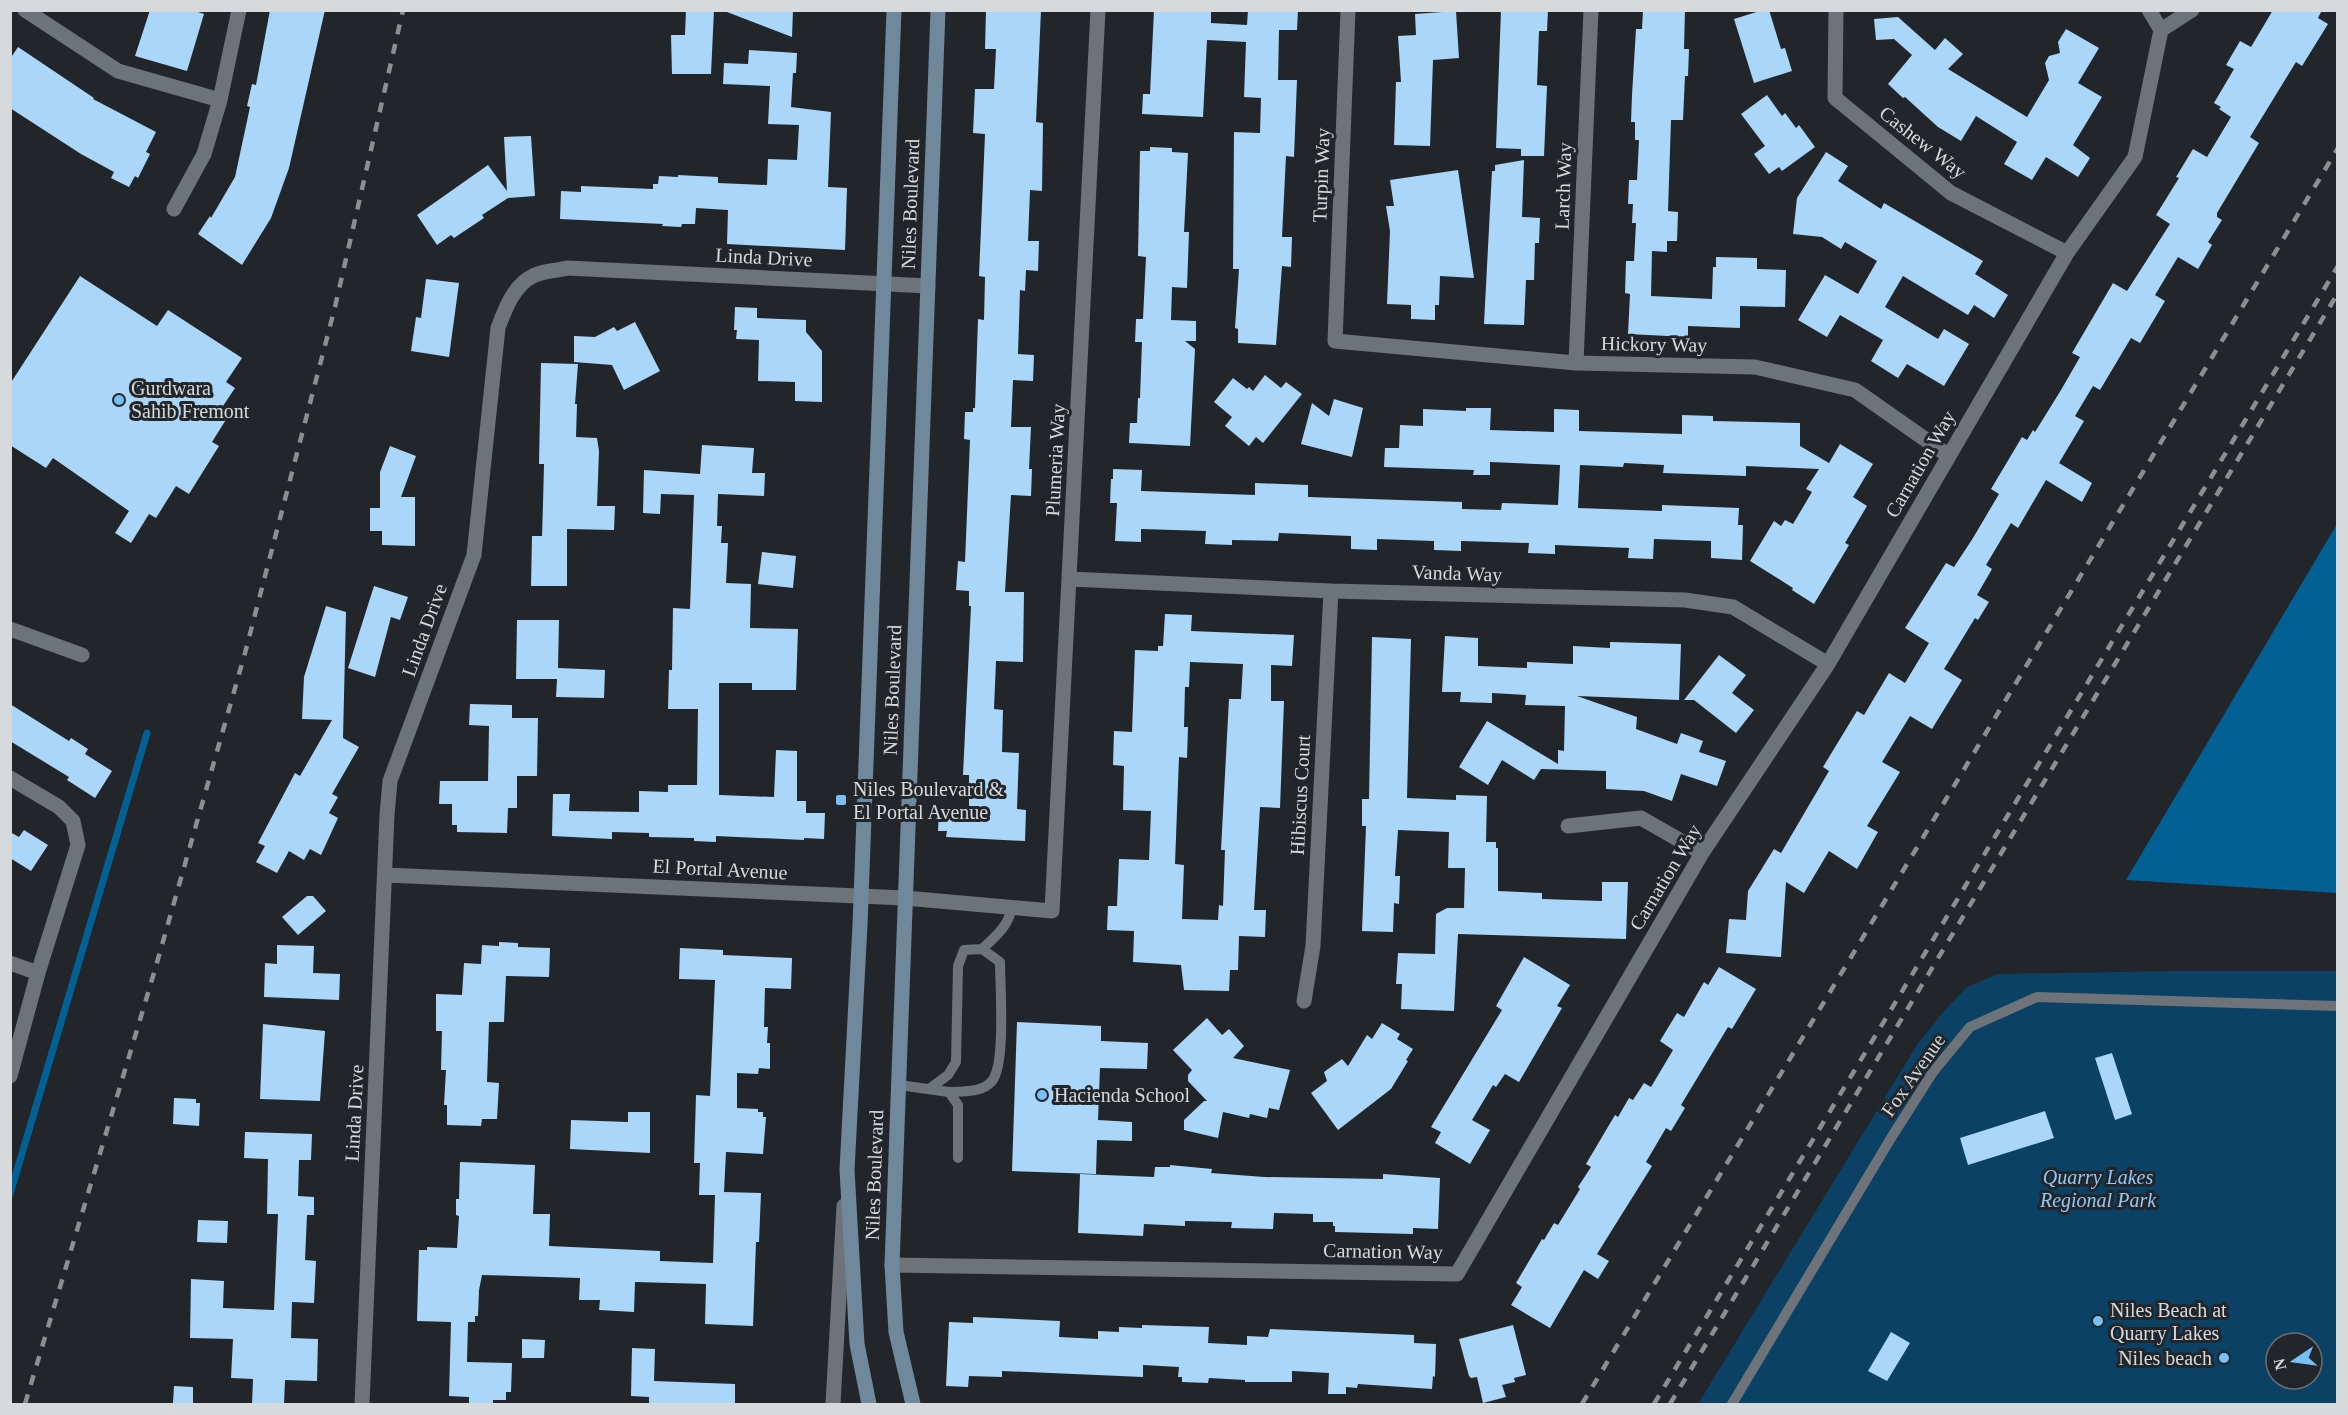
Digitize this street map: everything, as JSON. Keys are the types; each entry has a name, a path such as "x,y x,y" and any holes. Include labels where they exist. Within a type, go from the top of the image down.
{"main road":[{"name":"Niles Boulevard","path":"869,1404 857,1344 847,1170 860,896 894,10"},
{"name":"Niles Boulevard","path":"913,1404 896,1332 892,1265 938,10"}],"street":[{"path":"25,10 118,71 220,100"},
{"path":"174,209 204,154 220,100 239,10"},
{"name":"Plumeria Way","path":"1052,911 1098,10"},
{"name":"Turpin Way","path":"1335,341 1348,10"},
{"name":"Larch Way","path":"1576,363 1591,10"},
{"name":"Cashew Way","path":"1836,10 1835,98 1951,193 2067,253"},
{"path":"2149,10 2161,30 2192,10"},
{"name":"Carnation Way","path":"892,1265 1457,1274 1702,853 1828,664 2067,253 2135,157 2161,30"},
{"name":"Linda Drive","path":"362,1404 390,781 474,555 498,328 507,304 519,288 533,276 567,268 928,286"},
{"name":"Hickory Way","path":"1335,341 1576,363 1755,367 1856,390 1949,456"},
{"name":"Vanda Way","path":"1070,579 1331,591 1685,600 1733,607 1828,664"},
{"name":"Hibiscus Court","path":"1304,1001 1313,946 1331,591"},
{"path":"10,629 82,655"},
{"path":"10,778 59,807 73,821 78,845 38,973 10,1076"},
{"path":"1568,826 1641,818 1702,853"},
{"name":"El Portal Avenue","path":"386,875 905,898 1052,911"},
{"path":"10,963 38,973"},
{"name":"Niles Boulevard","path":"833,1404 847,1170"}],"lane":[{"path":"982,949 997,935 1011,916 1011,907"},
{"path":"898,1085 949,1092 979,1090 993,1081 1001,1056 1000,962 982,949 964,950 958,966 956,1062 948,1075 929,1089"},
{"name":"Fox Avenue","path":"1732,1404 1903,1119 1933,1072 1970,1027 2037,997 2337,1006"},
{"path":"949,1092 958,1106 958,1158"}],"green space":[{"name":"Quarry Lakes Regional Park","path":"2337,971 2337,1404 1698,1404 1917,1045 1966,988 1997,974"}],"shaded area":[{"path":"2337,524 2337,893 2126,880"}],"building":[{"path":"150,10 192,10 204,14 187,71 135,56"},
{"path":"270,10 325,10 289,168 271,218 242,265 198,234 210,216 211,218 235,177 250,107 247,106 252,84 256,85"},
{"path":"686,10 714,10 711,74 672,74 671,35 685,35"},
{"path":"727,10 793,10 792,37 727,12"},
{"path":"986,10 1041,10 1036,122 1043,123 1042,191 1030,190 1028,241 1039,241 1038,271 1026,270 1025,291 1020,290 1018,354 1034,355 1033,381 1013,380 1011,427 1031,427 1029,469 1032,469 1031,496 1011,495 1005,592 1024,592 1023,662 996,661 994,709 1003,710 1002,752 1019,753 1017,809 1026,810 1025,841 946,837 947,831 938,831 939,808 969,807 969,775 963,775 971,606 969,606 969,591 956,590 958,561 965,562 970,440 964,439 965,412 973,412 975,408 978,319 984,320 985,277 979,276 985,134 973,133 975,89 994,89 996,49 985,49"},
{"path":"1154,10 1211,10 1211,23 1247,25 1248,10 1298,10 1297,30 1279,30 1278,80 1297,80 1294,157 1286,156 1282,237 1292,237 1291,267 1282,266 1276,345 1238,343 1238,329 1235,328 1239,269 1233,269 1234,132 1260,133 1261,98 1244,97 1246,42 1207,40 1203,117 1142,114 1143,94 1150,94"},
{"path":"1501,10 1548,10 1547,31 1539,31 1537,85 1547,86 1544,156 1521,156 1521,149 1496,148"},
{"path":"1643,10 1685,10 1684,49 1689,49 1683,120 1671,120 1668,211 1678,212 1677,241 1667,241 1667,252 1652,251 1651,296 1712,299 1713,267 1716,267 1716,257 1757,258 1757,269 1786,270 1785,307 1740,306 1740,328 1688,326 1688,337 1628,334 1630,294 1625,293 1626,261 1634,261 1636,223 1632,223 1633,204 1628,204 1629,180 1637,180 1639,140 1635,140 1635,122 1631,122 1632,95 1636,29 1642,29"},
{"path":"1769,10 1781,49 1785,48 1792,71 1754,83 1734,19"},
{"path":"2273,10 2322,10 2318,18 2328,24 2302,66 2296,62 2250,137 2259,143 2217,213 2217,217 2222,220 2208,242 2212,245 2198,269 2178,257 2155,295 2165,301 2140,343 2131,338 2100,390 2093,386 2075,416 2084,421 2059,463 2092,483 2082,502 2046,480 2018,528 2011,523 1986,565 1992,569 1977,595 1989,602 1978,620 1975,618 1944,669 1962,680 1932,729 1910,716 1882,762 1900,772 1867,826 1878,832 1857,869 1829,851 1804,893 1786,882 1781,957 1726,953 1729,919 1746,920 1748,891 1774,849 1781,853 1829,771 1823,767 1857,711 1864,715 1889,673 1905,683 1929,643 1905,628 1946,563 1954,567 1973,538 1999,494 1991,489 2022,437 2027,440 2033,430 2035,432 2061,390 2080,357 2072,353 2113,283 2127,291 2170,224 2156,215 2179,178 2176,177 2193,149 2207,157 2231,117 2214,103 2234,69 2226,65 2240,41 2251,47"},
{"path":"1456,11 1459,58 1433,60 1430,146 1394,145 1396,82 1401,82 1398,36 1416,35 1415,14"},
{"path":"1898,17 1935,50 1945,38 1963,54 1948,69 2027,117 2049,80 2045,63 2049,56 2060,53 2058,42 2066,29 2099,48 2078,83 2102,97 2073,145 2090,158 2078,177 2046,157 2032,180 2004,164 2017,142 1976,116 1961,141 1938,127 1905,97 1903,98 1888,84 1912,55 1894,39 1876,40 1874,19"},
{"path":"18,47 93,99 156,132 146,152 150,154 138,178 135,176 129,187 111,178 114,172 81,154 10,108 10,59"},
{"path":"749,50 797,53 791,107 831,112 828,187 847,188 845,250 727,244 728,210 696,208 695,224 682,224 681,227 662,226 663,224 560,219 561,191 581,192 581,186 653,189 653,184 658,184 659,176 678,177 678,175 718,177 718,183 767,185 768,159 797,160 799,125 768,124 770,86 723,84 724,63 748,64"},
{"path":"1767,95 1782,116 1785,113 1796,128 1799,125 1815,147 1782,171 1779,167 1769,174 1754,154 1765,146 1741,114"},
{"path":"531,136 535,196 508,198 482,215 484,218 454,238 451,235 437,245 417,215 488,165 507,191 504,137"},
{"path":"1150,147 1172,148 1172,152 1188,153 1184,232 1189,232 1187,288 1172,287 1171,320 1196,321 1196,341 1185,341 1195,349 1190,446 1129,443 1130,423 1137,423 1138,398 1140,398 1142,342 1135,342 1136,319 1143,319 1146,257 1138,256 1140,151 1150,151"},
{"path":"1826,152 1848,166 1838,181 1881,209 1884,203 1983,261 1975,274 2008,295 1994,318 1974,305 1968,315 1903,276 1885,307 1938,339 1944,329 1969,344 1944,386 1907,364 1898,378 1871,361 1883,340 1840,315 1827,337 1798,320 1825,275 1858,294 1877,261 1845,242 1841,249 1822,237 1793,234 1797,198"},
{"path":"1524,160 1522,217 1540,218 1539,243 1535,243 1534,280 1526,280 1524,325 1484,324 1492,171 1495,171 1495,165"},
{"path":"1458,170 1474,278 1440,276 1439,305 1435,305 1435,320 1411,319 1411,305 1387,304 1390,231 1386,206 1394,206 1390,180"},
{"name":"Gurdwara Sahib Fremont","path":"80,276 157,326 168,310 242,358 226,382 235,388 219,412 227,418 212,442 219,446 189,494 176,486 156,518 149,514 131,543 115,533 129,511 53,458 46,468 10,445 10,384"},
{"path":"426,279 459,283 449,357 411,351 416,317 421,318"},
{"path":"735,307 757,308 757,318 806,320 806,332 822,351 822,402 795,401 795,382 758,381 759,340 736,339"},
{"path":"635,322 660,371 624,390 612,365 574,362 574,336 595,337 614,327 617,331"},
{"path":"541,363 578,364 575,404 577,404 576,437 597,438 599,451 597,506 615,506 614,530 567,529 567,586 531,586 532,536 542,536 544,464 539,464"},
{"path":"1265,375 1281,388 1286,382 1302,394 1263,443 1256,437 1249,446 1225,426 1232,417 1214,402 1233,378 1253,391"},
{"path":"1334,399 1363,408 1352,457 1301,444 1312,403 1329,416"},
{"path":"1466,408 1491,408 1490,430 1554,432 1554,409 1579,410 1579,431 1682,434 1682,415 1713,416 1713,421 1800,423 1800,446 1829,463 1840,444 1873,464 1853,497 1867,506 1845,543 1849,545 1814,604 1750,561 1774,521 1781,526 1785,520 1793,524 1812,492 1806,489 1819,469 1746,466 1746,476 1663,473 1664,465 1624,463 1623,467 1580,465 1578,508 1662,511 1662,505 1739,508 1738,525 1743,525 1742,560 1711,558 1711,541 1654,539 1653,559 1628,558 1629,548 1555,545 1555,554 1528,553 1529,543 1461,541 1461,551 1434,550 1434,541 1377,539 1377,550 1351,549 1351,536 1279,533 1278,541 1232,540 1232,545 1205,544 1206,531 1141,529 1141,542 1115,541 1117,503 1110,503 1113,469 1142,470 1141,491 1255,495 1255,483 1308,485 1308,497 1462,502 1462,509 1501,510 1502,503 1558,505 1560,465 1490,462 1490,475 1473,475 1474,470 1384,467 1385,448 1399,448 1400,425 1423,426 1423,409 1466,411"},
{"path":"702,445 754,448 752,473 765,473 764,496 718,494 717,526 722,526 721,543 728,543 726,583 751,584 750,628 798,629 796,690 752,690 752,683 719,683 719,795 774,797 776,750 797,751 797,801 806,801 806,813 825,813 824,839 716,836 716,842 694,841 694,838 649,837 649,833 612,832 612,839 552,836 553,794 570,794 569,811 639,812 639,791 668,792 668,785 697,785 698,709 668,709 669,670 672,670 673,608 690,609 694,495 661,494 660,514 643,513 644,470 700,474"},
{"path":"390,446 416,456 401,497 415,497 415,546 382,545 382,531 370,531 370,508 380,508 380,472"},
{"path":"762,552 796,556 793,588 758,584"},
{"path":"374,586 408,597 400,620 391,617 375,677 348,668"},
{"path":"326,606 346,612 343,738 359,747 332,794 338,797 329,813 338,818 321,855 310,849 304,860 289,851 277,873 256,862 265,846 258,843 295,773 300,776 332,720 302,719 304,677"},
{"path":"1165,614 1192,615 1191,631 1294,635 1292,666 1271,665 1271,701 1284,701 1280,808 1260,807 1254,910 1266,910 1265,937 1239,936 1238,970 1230,970 1229,991 1184,990 1181,965 1133,962 1134,931 1107,930 1108,906 1117,906 1119,859 1149,860 1151,811 1123,810 1124,766 1113,765 1114,731 1132,732 1135,650 1158,651 1158,646 1163,646","holes":["1190,662 1243,664 1241,699 1229,699 1221,850 1225,850 1223,906 1219,905 1218,920 1182,919 1184,865 1175,864 1179,757 1187,758 1188,727 1184,727 1185,687 1189,687"]},
{"path":"517,620 559,620 558,668 605,670 604,698 556,697 557,679 516,679"},
{"path":"1445,636 1478,638 1478,666 1527,668 1527,662 1573,664 1573,646 1610,648 1610,642 1681,644 1679,700 1577,696 1637,717 1636,729 1677,744 1681,733 1703,741 1699,752 1726,761 1717,786 1681,774 1672,801 1644,791 1606,789 1606,771 1541,769 1534,780 1502,760 1488,785 1459,767 1487,721 1558,764 1558,750 1564,751 1565,706 1525,705 1526,695 1492,693 1492,703 1460,702 1461,692 1442,692"},
{"path":"1372,637 1411,639 1407,798 1456,800 1456,795 1487,796 1486,842 1496,842 1496,848 1498,848 1498,891 1542,893 1542,899 1602,901 1602,882 1628,882 1626,939 1458,934 1454,1011 1401,1009 1402,984 1396,984 1398,953 1435,954 1436,914 1447,908 1464,908 1465,868 1448,868 1449,832 1398,830 1395,876 1400,876 1399,904 1394,903 1393,932 1362,931 1366,826 1362,826 1362,799 1369,799"},
{"path":"1719,655 1746,675 1732,693 1754,710 1736,733 1694,700 1684,700"},
{"path":"10,704 69,741 71,738 88,749 85,754 112,771 95,798 67,780 69,777 10,741"},
{"path":"470,704 512,705 512,718 538,718 537,776 517,776 517,808 508,808 507,833 457,832 457,825 452,825 452,804 439,804 440,781 488,781 489,726 469,725"},
{"path":"24,830 48,845 31,871 10,858 10,832 19,837"},
{"path":"307,896 313,896 326,911 298,935 282,917"},
{"path":"499,942 518,943 518,947 550,948 549,977 506,976 504,1022 489,1022 487,1082 499,1083 497,1119 482,1119 481,1126 447,1125 447,1105 444,1105 446,1070 441,1070 442,1031 436,1031 436,994 462,995 464,963 481,964 482,945 499,946"},
{"path":"277,945 314,946 313,973 340,974 339,1000 264,997 265,963 277,964"},
{"path":"680,948 723,950 723,955 792,958 791,989 765,988 764,1027 768,1027 770,1069 759,1068 758,1074 737,1073 737,1108 758,1109 758,1112 763,1112 763,1117 766,1117 763,1154 726,1152 724,1192 761,1193 759,1242 756,1242 753,1326 705,1324 706,1284 635,1282 634,1312 599,1310 600,1300 579,1300 580,1278 482,1275 478,1316 475,1316 475,1322 468,1322 467,1362 512,1363 511,1392 506,1392 506,1400 493,1400 493,1404 469,1404 469,1397 449,1396 451,1322 417,1321 419,1250 427,1250 427,1247 457,1248 459,1216 456,1215 456,1199 459,1199 460,1162 535,1165 533,1214 550,1214 549,1246 660,1251 660,1261 713,1263 715,1195 699,1195 700,1163 694,1163 696,1095 710,1096 715,980 679,979"},
{"path":"1524,957 1570,985 1557,1006 1562,1008 1519,1082 1505,1074 1496,1087 1493,1085 1472,1120 1490,1130 1470,1164 1435,1143 1441,1132 1431,1127 1502,1010 1496,1006"},
{"path":"1719,967 1756,989 1732,1029 1728,1027 1681,1105 1685,1108 1671,1131 1666,1128 1646,1162 1652,1166 1597,1254 1609,1261 1598,1279 1584,1270 1550,1328 1511,1305 1522,1287 1516,1283 1542,1239 1544,1240 1554,1223 1558,1225 1580,1189 1578,1187 1591,1167 1586,1164 1615,1115 1618,1117 1629,1098 1633,1100 1644,1083 1651,1087 1673,1050 1660,1041 1677,1013 1684,1017 1704,982 1708,985"},
{"path":"1207,1018 1222,1035 1229,1029 1244,1046 1233,1058 1290,1070 1279,1110 1269,1108 1267,1118 1250,1114 1249,1118 1223,1112 1218,1138 1184,1130 1184,1120 1204,1101 1207,1101 1188,1081 1188,1075 1192,1070 1173,1050"},
{"path":"1017,1022 1101,1026 1101,1041 1148,1043 1147,1069 1100,1068 1098,1120 1132,1122 1132,1141 1097,1140 1096,1174 1012,1171"},
{"path":"1382,1023 1400,1034 1397,1039 1413,1049 1391,1089 1338,1130 1311,1093 1327,1081 1324,1072 1342,1059 1348,1066 1367,1035 1372,1039"},
{"path":"263,1024 325,1031 320,1101 260,1099"},
{"path":"2112,1053 2132,1114 2115,1120 2095,1058"},
{"path":"174,1098 196,1099 196,1103 200,1103 199,1126 173,1124"},
{"path":"2045,1111 2054,1138 1968,1165 1960,1138"},
{"path":"628,1112 650,1112 650,1153 570,1149 571,1120 628,1122"},
{"path":"245,1132 312,1134 311,1160 299,1160 298,1196 314,1197 314,1215 307,1215 305,1260 316,1261 314,1303 292,1302 291,1338 318,1339 317,1381 285,1380 284,1404 252,1404 253,1379 231,1378 233,1339 190,1338 191,1279 224,1281 223,1308 274,1310 278,1214 267,1214 268,1159 244,1158"},
{"path":"1170,1165 1212,1169 1211,1173 1264,1177 1383,1179 1383,1174 1440,1178 1438,1229 1413,1228 1413,1234 1335,1232 1333,1222 1313,1222 1313,1214 1274,1213 1273,1229 1231,1228 1232,1222 1185,1221 1185,1226 1144,1224 1143,1236 1078,1233 1080,1174 1154,1177 1155,1167 1170,1167"},
{"path":"198,1220 228,1221 227,1243 197,1242"},
{"path":"973,1317 1060,1321 1059,1337 1098,1339 1098,1331 1119,1332 1119,1327 1142,1328 1142,1325 1209,1327 1208,1343 1247,1345 1247,1336 1268,1337 1270,1329 1414,1335 1414,1343 1436,1344 1435,1377 1433,1376 1432,1389 1358,1384 1357,1388 1346,1387 1346,1394 1328,1394 1329,1373 1292,1371 1292,1382 1245,1382 1245,1380 1209,1378 1208,1383 1182,1382 1182,1377 1178,1377 1179,1367 1143,1365 1143,1377 1002,1371 1002,1377 969,1376 968,1387 946,1386 949,1322 973,1323"},
{"path":"1513,1325 1526,1375 1514,1378 1515,1382 1502,1385 1506,1397 1483,1403 1477,1377 1469,1376 1459,1339"},
{"path":"1891,1332 1910,1343 1887,1381 1868,1371"},
{"path":"522,1339 545,1340 544,1358 522,1358"},
{"path":"632,1348 655,1349 654,1381 735,1384 735,1404 649,1404 649,1397 631,1396"},
{"path":"174,1386 193,1387 193,1403 173,1403"}],"waterway":[{"path":"10,1194 147,733"}],"railway":[{"path":"25,1404 154,973 245,653 335,307 403,10"},
{"path":"1582,1404 2338,148"},
{"path":"1654,1404 2338,266"},
{"path":"1670,1404 2338,293"}],"place":[{"name":"Gurdwara Sahib Fremont","path":"119,400"},
{"name":"Niles Boulevard & El Portal Avenue","path":"841,800"},
{"name":"Hacienda School","path":"1042,1095"},
{"name":"Niles Beach at Quarry Lakes","path":"2098,1321"},
{"name":"Niles beach","path":"2224,1358"}]}
